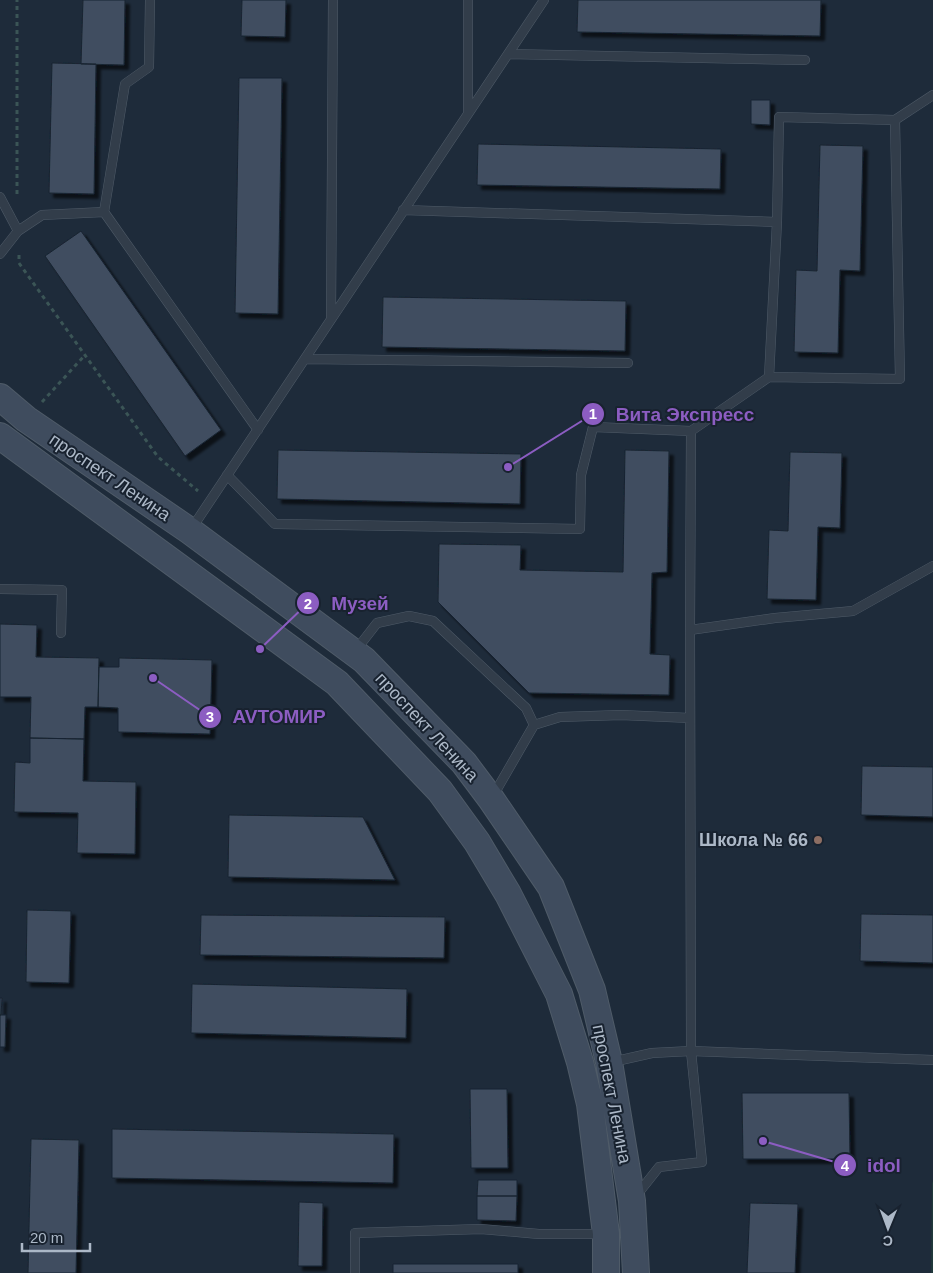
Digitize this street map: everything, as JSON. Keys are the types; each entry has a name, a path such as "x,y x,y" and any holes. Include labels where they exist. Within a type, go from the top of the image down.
{"main road":[{"name":"проспект Ленина","path":"0,397 26,419 190,531 364,660 464,763 491,799 551,887 592,990 609,1062 632,1201 636,1273"},
{"name":"проспект Ленина","path":"0,436 337,683 440,791 477,842 508,894 559,994 580,1062 590,1104 606,1234 606,1273"}],"lane":[{"path":"150,0 149,66 124,84 104,212 258,430"},
{"path":"331,319 333,0"},
{"path":"468,0 468,113"},
{"path":"190,531 544,0"},
{"path":"508,54 805,60"},
{"path":"769,377 777,222 779,117 895,120 933,95"},
{"path":"227,475 275,524 580,529 582,476 592,427 691,431 769,377 900,379 895,120"},
{"path":"0,197 18,231"},
{"path":"404,210 777,222"},
{"path":"0,254 18,231 42,215 104,212"},
{"path":"305,359 628,363"},
{"path":"632,1201 659,1167 702,1162 691,1051 691,431"},
{"path":"690,630 775,618 853,611 933,566"},
{"path":"0,589 62,590 61,633"},
{"path":"354,653 377,623 409,616 433,621 526,708 534,725"},
{"path":"491,799 534,725 560,717 622,715 690,718"},
{"path":"609,1062 652,1053 691,1051 933,1060"},
{"path":"355,1273 355,1232 481,1229 538,1234 606,1234"}],"path":[{"path":"18,0 18,231 20,263 158,457 210,502"},
{"path":"26,419 85,355"}],"green space":[{"path":"933,1181 933,1273 931,1273 932,1183"}],"building":[{"path":"83,0 125,0 124,65 81,64"},
{"path":"242,0 286,0 285,37 241,36"},
{"path":"578,0 821,0 820,36 577,32"},
{"path":"52,63 96,64 94,194 49,193"},
{"path":"239,78 282,78 278,314 235,313"},
{"path":"751,100 770,100 770,125 751,124"},
{"path":"478,144 721,149 720,189 477,185"},
{"path":"820,145 863,146 860,271 840,270 838,353 794,352 796,270 817,271"},
{"path":"81,231 221,430 185,456 45,256"},
{"path":"383,297 626,301 625,351 382,347"},
{"path":"278,450 521,454 520,504 277,499"},
{"path":"625,450 669,451 667,572 652,573 650,654 670,655 669,695 529,693 438,602 439,544 521,545 520,570 623,572"},
{"path":"790,452 842,453 840,528 818,527 816,600 767,599 769,530 788,531"},
{"path":"0,624 37,625 36,657 99,658 98,707 85,707 84,739 30,738 31,697 0,697"},
{"path":"119,658 212,660 210,734 118,732 118,708 98,707 99,667 119,667"},
{"path":"30,738 84,739 83,781 136,782 135,854 77,853 78,813 14,812 15,762 30,763"},
{"path":"862,766 933,767 933,817 861,815"},
{"path":"229,815 363,817 395,880 228,877"},
{"path":"27,910 71,911 69,983 26,982"},
{"path":"861,914 933,915 933,963 860,961"},
{"path":"201,915 445,917 444,958 200,955"},
{"path":"192,984 407,989 406,1038 191,1033"},
{"path":"0,998 2,998 1,1015 0,1015"},
{"path":"0,1015 6,1015 5,1047 0,1047"},
{"path":"470,1089 507,1089 508,1168 471,1168"},
{"path":"742,1093 849,1093 850,1159 743,1159"},
{"path":"112,1129 394,1134 393,1183 112,1178"},
{"path":"31,1139 79,1140 76,1273 28,1273"},
{"path":"478,1180 517,1180 517,1196 477,1196"},
{"path":"477,1196 517,1196 516,1221 477,1220"},
{"path":"299,1202 323,1203 322,1266 298,1266"},
{"path":"750,1203 798,1204 795,1273 747,1273"},
{"path":"393,1264 518,1264 518,1273 393,1273"}],"place":[{"name":"Вита Экспресс","path":"508,467"},
{"name":"Музей","path":"260,649"},
{"name":"AVTOМИР","path":"153,678"},
{"name":"Школа № 66","path":"818,840"},
{"name":"idol","path":"763,1141"}]}
